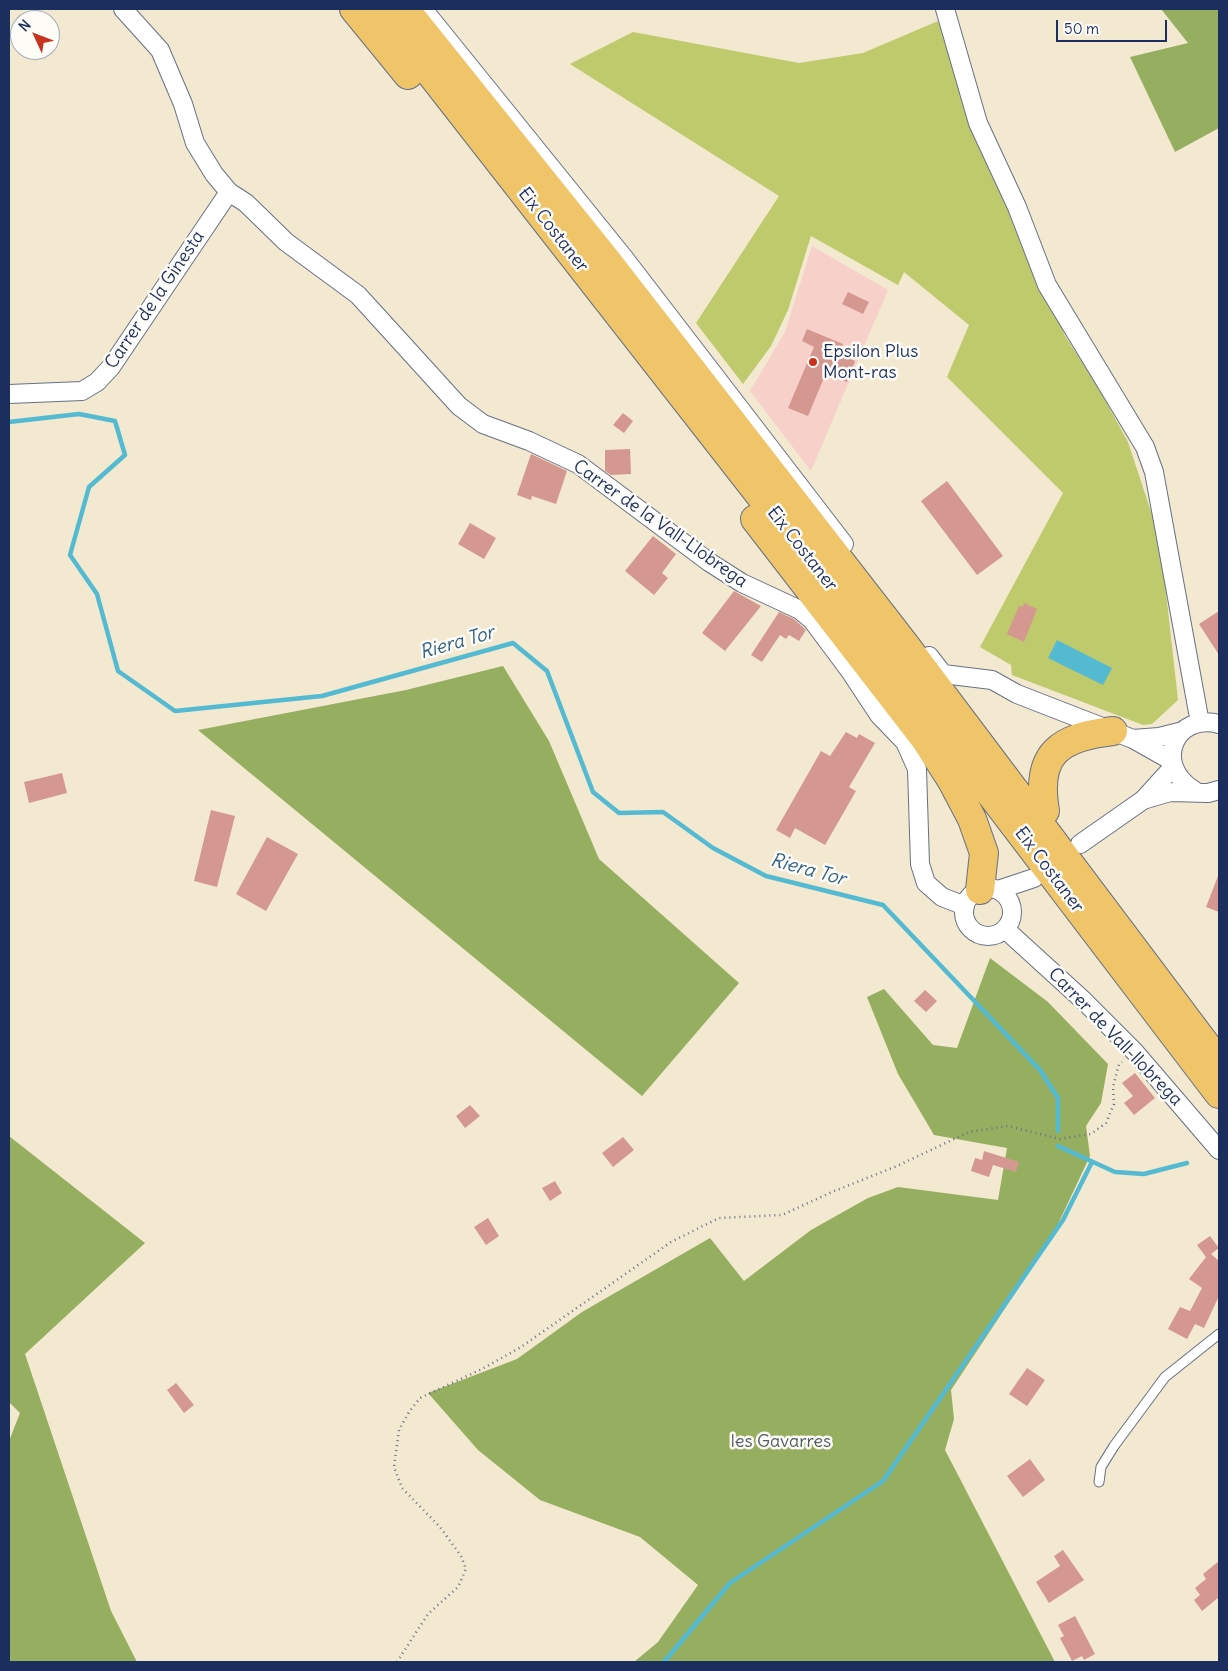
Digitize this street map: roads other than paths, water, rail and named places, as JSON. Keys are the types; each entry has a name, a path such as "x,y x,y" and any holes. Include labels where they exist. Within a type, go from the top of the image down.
{"highway":[{"path":"354,9 512,202 925,739 952,781 972,819 984,853 981,895"},
{"name":"Eix Costaner","path":"380,9 887,658 1219,1094"},
{"path":"405,9 608,262 903,642 1219,1062"},
{"path":"943,674 1120,914 1184,1017"},
{"path":"1045,811 1042,791 1043,775 1056,750 1066,742 1079,736 1123,735"}],"street":[{"name":"Carrer de la Vall-Llobrega","path":"124,9 160,50 183,104 195,143 214,174 228,192 246,203 286,242 358,295 459,406 483,424 529,441 578,464 710,562 742,583 800,610 812,620 850,671 879,715 905,742 917,769 920,864 926,883 942,897 981,895"},
{"path":"423,9 625,259 943,674 992,680 1017,694 1123,735 1172,764 1183,783 1196,791"},
{"path":"944,9 978,123 1017,207 1047,285 1145,447 1154,472 1200,723"},
{"name":"Carrer de la Ginesta","path":"9,394 82,392 97,382 111,367 228,192"},
{"path":"1123,735 1159,737 1183,731 1200,723 1219,724"},
{"path":"1080,844 1143,800 1172,764 1174,745 1183,731"},
{"path":"1143,800 1170,792 1208,792 1219,790"},
{"path":"1034,878 1012,908 1011,917 1005,929 990,936 977,934 966,922 981,895 1034,878"},
{"path":"981,895 1008,900 1012,908"},
{"name":"Carrer de Vall-llobrega","path":"1005,929 1084,1001 1134,1051 1219,1150"}],"lane":[{"path":"1099,1482 1101,1467 1114,1446 1165,1377 1219,1334"}],"water":[{"path":"1057,640 1112,668 1103,685 1048,658"}],"waterway":[{"name":"Riera Tor","path":"9,422 79,414 115,421 125,455 89,487 70,555 97,594 118,671 175,711 322,696 513,643 547,671 593,792 619,813 663,812 713,848 766,876 883,905 1040,1070 1058,1098 1058,1131"},
{"name":"Riera Tor","path":"1058,1146 1115,1172 1144,1174 1187,1163"},
{"path":"664,1662 730,1583 883,1481 1063,1220 1092,1162"}],"place":[{"name":"Epsilon Plus Mont-ras","path":"813,362"}],"park label":[{"name":"les Gavarres","path":"781,1442"}]}
